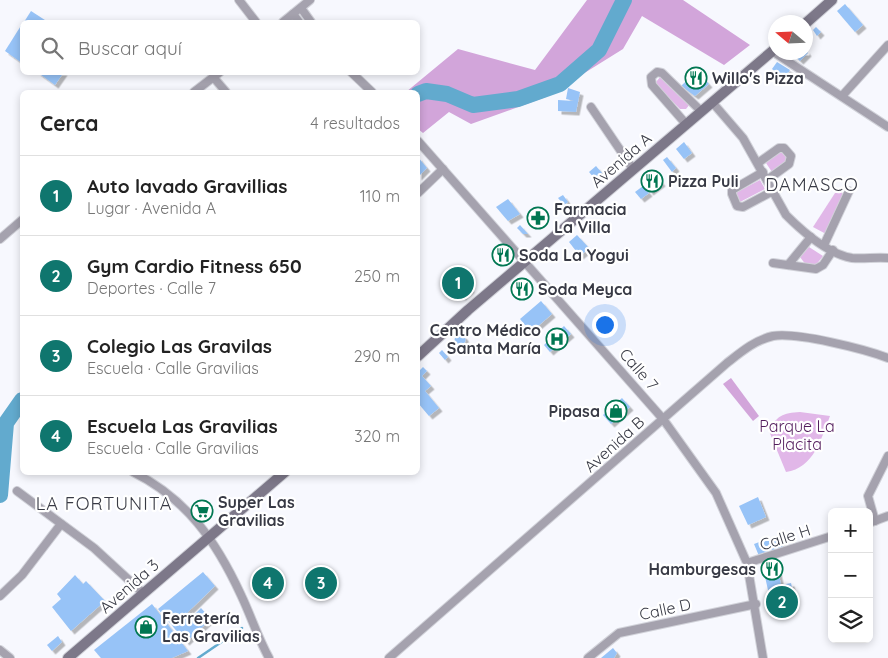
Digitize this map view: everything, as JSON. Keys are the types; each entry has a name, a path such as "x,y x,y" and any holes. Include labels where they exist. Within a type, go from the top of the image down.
{"street":[{"path":"239,0 254,20"},
{"path":"286,20 310,0"},
{"path":"813,17 832,0"},
{"path":"301,8 310,20"},
{"path":"293,14 298,20"},
{"path":"842,96 888,45"},
{"name":"Avenida A","path":"420,354 768,54"},
{"path":"790,60 888,127"},
{"path":"686,124 652,85 651,77 657,72 662,73 701,111"},
{"path":"197,90 217,75 225,90"},
{"path":"354,75 370,90"},
{"path":"712,102 743,138 786,215 811,237 833,250 853,258 888,258"},
{"path":"591,107 633,169"},
{"name":"Calle 7","path":"420,143 526,261 663,419 716,493 747,563 756,604 764,658"},
{"path":"758,163 781,148 791,156 789,164 767,180"},
{"path":"420,191 443,169"},
{"path":"763,172 732,190 737,206 743,207 773,191"},
{"path":"824,245 849,191"},
{"path":"0,239 20,222"},
{"path":"788,265 811,237"},
{"path":"773,263 816,269 823,265 833,250"},
{"name":"Avenida B","path":"389,658 740,353 759,341 781,335 864,349 888,358"},
{"path":"870,508 868,496 888,456"},
{"path":"138,475 168,493 195,518 209,537 240,594 265,656"},
{"path":"209,537 281,475"},
{"path":"17,490 94,548 143,594"},
{"path":"873,522 888,516"},
{"path":"0,596 22,575 61,524"},
{"name":"Avenida 3","path":"68,658 209,537"},
{"name":"Calle H","path":"747,563 828,537"},
{"name":"Calle D","path":"588,658 619,633 756,604"},
{"path":"0,650 10,658"}],"green space":[{"path":"661,76 690,104 686,109 680,109 657,86 656,82"},
{"path":"781,151 788,160 772,172 766,163"},
{"path":"760,180 765,189 740,202 735,193"},
{"path":"842,192 843,198 826,234 813,227 835,193"},
{"path":"809,247 823,256 816,265 806,265 800,257"},
{"name":"Parque La Placita","path":"800,412 830,416 820,443 810,459 796,469 786,472 769,431 774,422 781,416"}],"shaded area":[{"path":"587,0 683,0 750,45 724,65 642,16 623,49 546,97 471,124 449,112 423,133 420,131 420,90 408,90 458,49 535,70"},
{"path":"731,378 759,416 753,421 723,384"}],"building":[{"path":"845,4 863,25 855,32 837,11"},
{"path":"31,11 45,20 25,20"},
{"path":"20,27 20,62 5,51"},
{"path":"816,27 821,32 817,36 813,30"},
{"path":"777,62 790,70 784,79 772,69"},
{"name":"Willo's Pizza","path":"697,71 709,84 695,96 681,86"},
{"path":"41,75 62,75 55,85"},
{"path":"568,88 580,92 576,112 558,111 558,100 574,101 566,99"},
{"path":"684,142 692,153 684,159 676,149"},
{"path":"667,157 676,168 672,172 663,160"},
{"path":"420,159 427,168 420,175"},
{"path":"596,166 602,173 595,179 589,172"},
{"name":"Pizza Puli","path":"653,170 662,183 650,192 641,179"},
{"path":"643,186 649,193 641,199 635,192"},
{"path":"563,195 568,202 564,205 558,198"},
{"path":"508,199 520,214 508,221 496,207"},
{"name":"Farmacia La Villa","path":"536,212 543,221 540,223 533,214"},
{"path":"520,225 528,234 523,234 517,228"},
{"path":"577,235 589,248 580,256 569,242"},
{"path":"454,269 471,289 462,297 444,278"},
{"name":"Soda Meyca","path":"522,284 527,290 523,294 518,288"},
{"path":"541,301 552,314 531,332 520,319"},
{"name":"Centro Médico Santa María","path":"564,326 571,334 550,352 544,345"},
{"path":"460,334 466,340 460,346 454,340"},
{"path":"442,350 448,357 445,360 439,353"},
{"path":"423,367 427,371 422,376 431,386 425,391 439,408 429,416 420,405 420,370"},
{"name":"Pipasa","path":"622,398 630,407 611,424 603,415"},
{"path":"758,497 766,517 748,525 739,506"},
{"path":"198,507 202,507 205,512 204,516 198,517 195,514 195,510"},
{"path":"778,535 783,547 759,556 754,544"},
{"path":"777,565 781,585 791,583 794,596 793,609 773,613 764,572 768,567"},
{"path":"203,572 215,586 187,613 191,618 201,608 211,619 186,642 158,609"},
{"path":"75,575 83,584 86,581 105,601 71,631 52,607 61,599 57,594"},
{"name":"Ferretería Las Gravilias","path":"152,604 188,651 172,658 101,658 94,650"},
{"path":"58,636 62,642 52,651 47,645"},
{"path":"613,648 617,653 614,658 601,658"}],"waterway":[{"path":"420,93 426,91 447,94 473,105 518,99 560,84 599,50 624,0"},
{"path":"0,495 6,423 20,403"},
{"path":"198,658 242,628"}],"place":[{"name":"Willo's Pizza","path":"696,78"},
{"name":"Pizza Puli","path":"652,181"},
{"name":"Farmacia La Villa","path":"538,218"},
{"name":"Soda La Yogui","path":"503,255"},
{"name":"Auto lavado Gravillias","path":"458,283"},
{"name":"Soda Meyca","path":"522,289"},
{"name":"Centro Médico Santa María","path":"557,339"},
{"name":"Pipasa","path":"616,411"},
{"name":"Super Las Gravilias","path":"202,511"},
{"name":"Hamburgesas","path":"772,569"},
{"name":"Escuela Las Gravilias","path":"268,583"},
{"name":"Colegio Las Gravilas","path":"321,583"},
{"name":"Gym Cardio Fitness 650","path":"782,602"},
{"name":"Ferretería Las Gravilias","path":"146,627"}],"district":[{"name":"DAMASCO","path":"812,185"},
{"name":"LA FORTUNITA","path":"104,504"}]}
